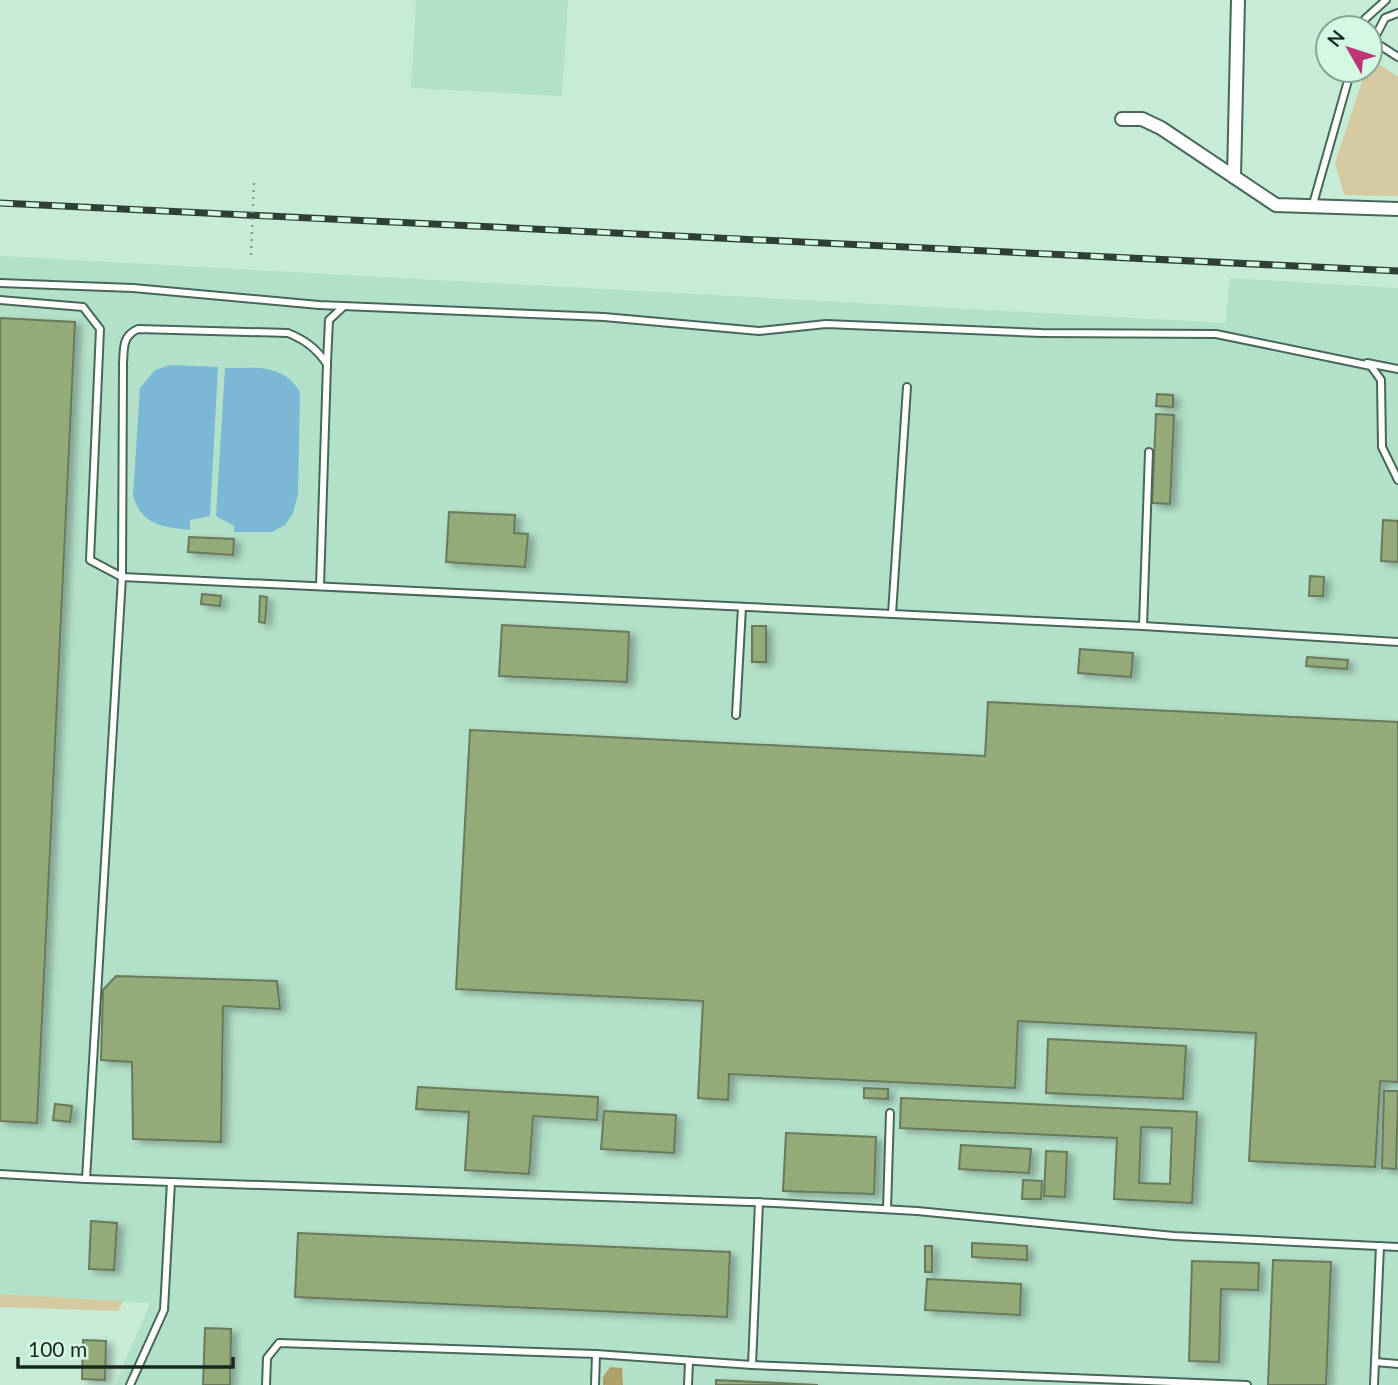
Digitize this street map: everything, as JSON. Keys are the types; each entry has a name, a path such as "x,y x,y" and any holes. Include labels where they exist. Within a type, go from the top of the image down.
{"street":[{"path":"1234,177 1238,0"},
{"path":"1122,119 1142,119 1161,128 1276,205 1313,204 1398,209"}],"lane":[{"path":"1371,14 1386,0"},
{"path":"1313,204 1347,84"},
{"path":"0,283 134,288 179,295 346,306 604,317 759,331 825,324 1041,333 1216,334 1398,369"},
{"path":"0,300 82,307 100,328 90,560 122,577 1143,626 1398,642"},
{"path":"320,586 329,320 346,306"},
{"path":"86,1179 122,577 124,341 130,332 138,329 288,333 306,341 327,364"},
{"path":"1362,362 1371,366 1381,380 1381,447 1398,480"},
{"path":"892,614 907,387"},
{"path":"1143,626 1149,452"},
{"path":"736,715 742,607"},
{"path":"887,1209 890,1113"},
{"path":"0,1174 760,1202 887,1209 1174,1236 1398,1247"},
{"path":"130,1385 164,1310 171,1182"},
{"path":"752,1365 760,1202"},
{"path":"1374,1385 1380,1246"},
{"path":"265,1385 267,1358 279,1343 596,1354 752,1365 1247,1385"},
{"path":"595,1385 596,1354"},
{"path":"688,1385 689,1361"},
{"path":"1375,1363 1398,1364"}],"path":[{"path":"251,256 254,182"}],"shaded area":[{"path":"416,0 568,0 562,96 411,88"},
{"path":"1384,68 1398,77 1398,196 1344,195 1335,163 1361,84 1384,84"},
{"path":"0,256 1225,323 1230,278 1398,288 1398,1385 115,1385 150,1303 0,1294"},
{"path":"0,1294 123,1301 118,1311 0,1307"},
{"path":"610,1367 622,1368 623,1385 603,1385 603,1377"}],"water":[{"path":"170,365 218,367 210,516 190,520 190,530 154,523 142,513 133,496 140,388 155,370"},
{"path":"225,368 267,369 285,376 300,392 298,495 293,513 285,525 272,532 234,532 234,526 216,516"}],"building":[{"path":"0,318 75,322 37,1123 0,1121"},
{"path":"1157,394 1173,395 1173,407 1156,406"},
{"path":"1156,414 1174,415 1170,504 1152,503"},
{"path":"449,512 515,515 514,533 528,534 525,567 446,562"},
{"path":"1383,520 1398,521 1398,562 1381,561"},
{"path":"189,537 234,539 233,555 188,552"},
{"path":"1310,576 1324,577 1323,596 1309,596"},
{"path":"202,594 221,596 220,606 201,604"},
{"path":"260,596 267,597 265,623 259,622"},
{"path":"502,625 629,632 627,682 499,676"},
{"path":"752,626 766,626 766,662 752,662"},
{"path":"1080,649 1133,653 1131,677 1078,673"},
{"path":"1307,657 1348,660 1347,669 1306,666"},
{"path":"988,702 1398,722 1398,1082 1380,1081 1375,1167 1249,1161 1256,1033 1018,1021 1015,1088 729,1074 728,1100 698,1098 703,1001 456,989 470,730 985,756"},
{"path":"116,976 277,981 280,1009 223,1006 221,1142 133,1139 132,1062 101,1060 103,990"},
{"path":"1048,1039 1186,1046 1183,1099 1046,1093"},
{"path":"418,1087 598,1097 597,1120 533,1116 529,1174 465,1170 469,1112 416,1109"},
{"path":"864,1088 888,1089 888,1099 864,1098"},
{"path":"1384,1091 1398,1091 1396,1169 1382,1168"},
{"path":"901,1098 1197,1112 1192,1203 1114,1199 1117,1138 900,1128","holes":["1141,1127 1172,1128 1170,1184 1139,1183"]},
{"path":"55,1104 72,1106 70,1122 53,1120"},
{"path":"604,1111 676,1115 674,1153 601,1149"},
{"path":"786,1133 876,1137 874,1194 783,1191"},
{"path":"961,1145 1031,1149 1029,1173 959,1169"},
{"path":"1046,1151 1067,1152 1065,1197 1044,1196"},
{"path":"1023,1180 1042,1181 1041,1199 1022,1199"},
{"path":"91,1221 117,1223 114,1270 89,1269"},
{"path":"298,1233 730,1252 727,1317 295,1297"},
{"path":"972,1243 1027,1246 1027,1260 972,1257"},
{"path":"925,1246 932,1246 932,1272 925,1272"},
{"path":"1273,1260 1331,1262 1326,1385 1268,1385"},
{"path":"1192,1261 1259,1263 1258,1290 1221,1289 1219,1362 1189,1361"},
{"path":"927,1279 1021,1284 1020,1315 925,1310"},
{"path":"205,1328 231,1329 230,1385 203,1385"},
{"path":"83,1340 106,1341 105,1380 82,1379"},
{"path":"716,1380 818,1385 716,1385"}],"railway":[{"path":"0,203 1398,271"}]}
